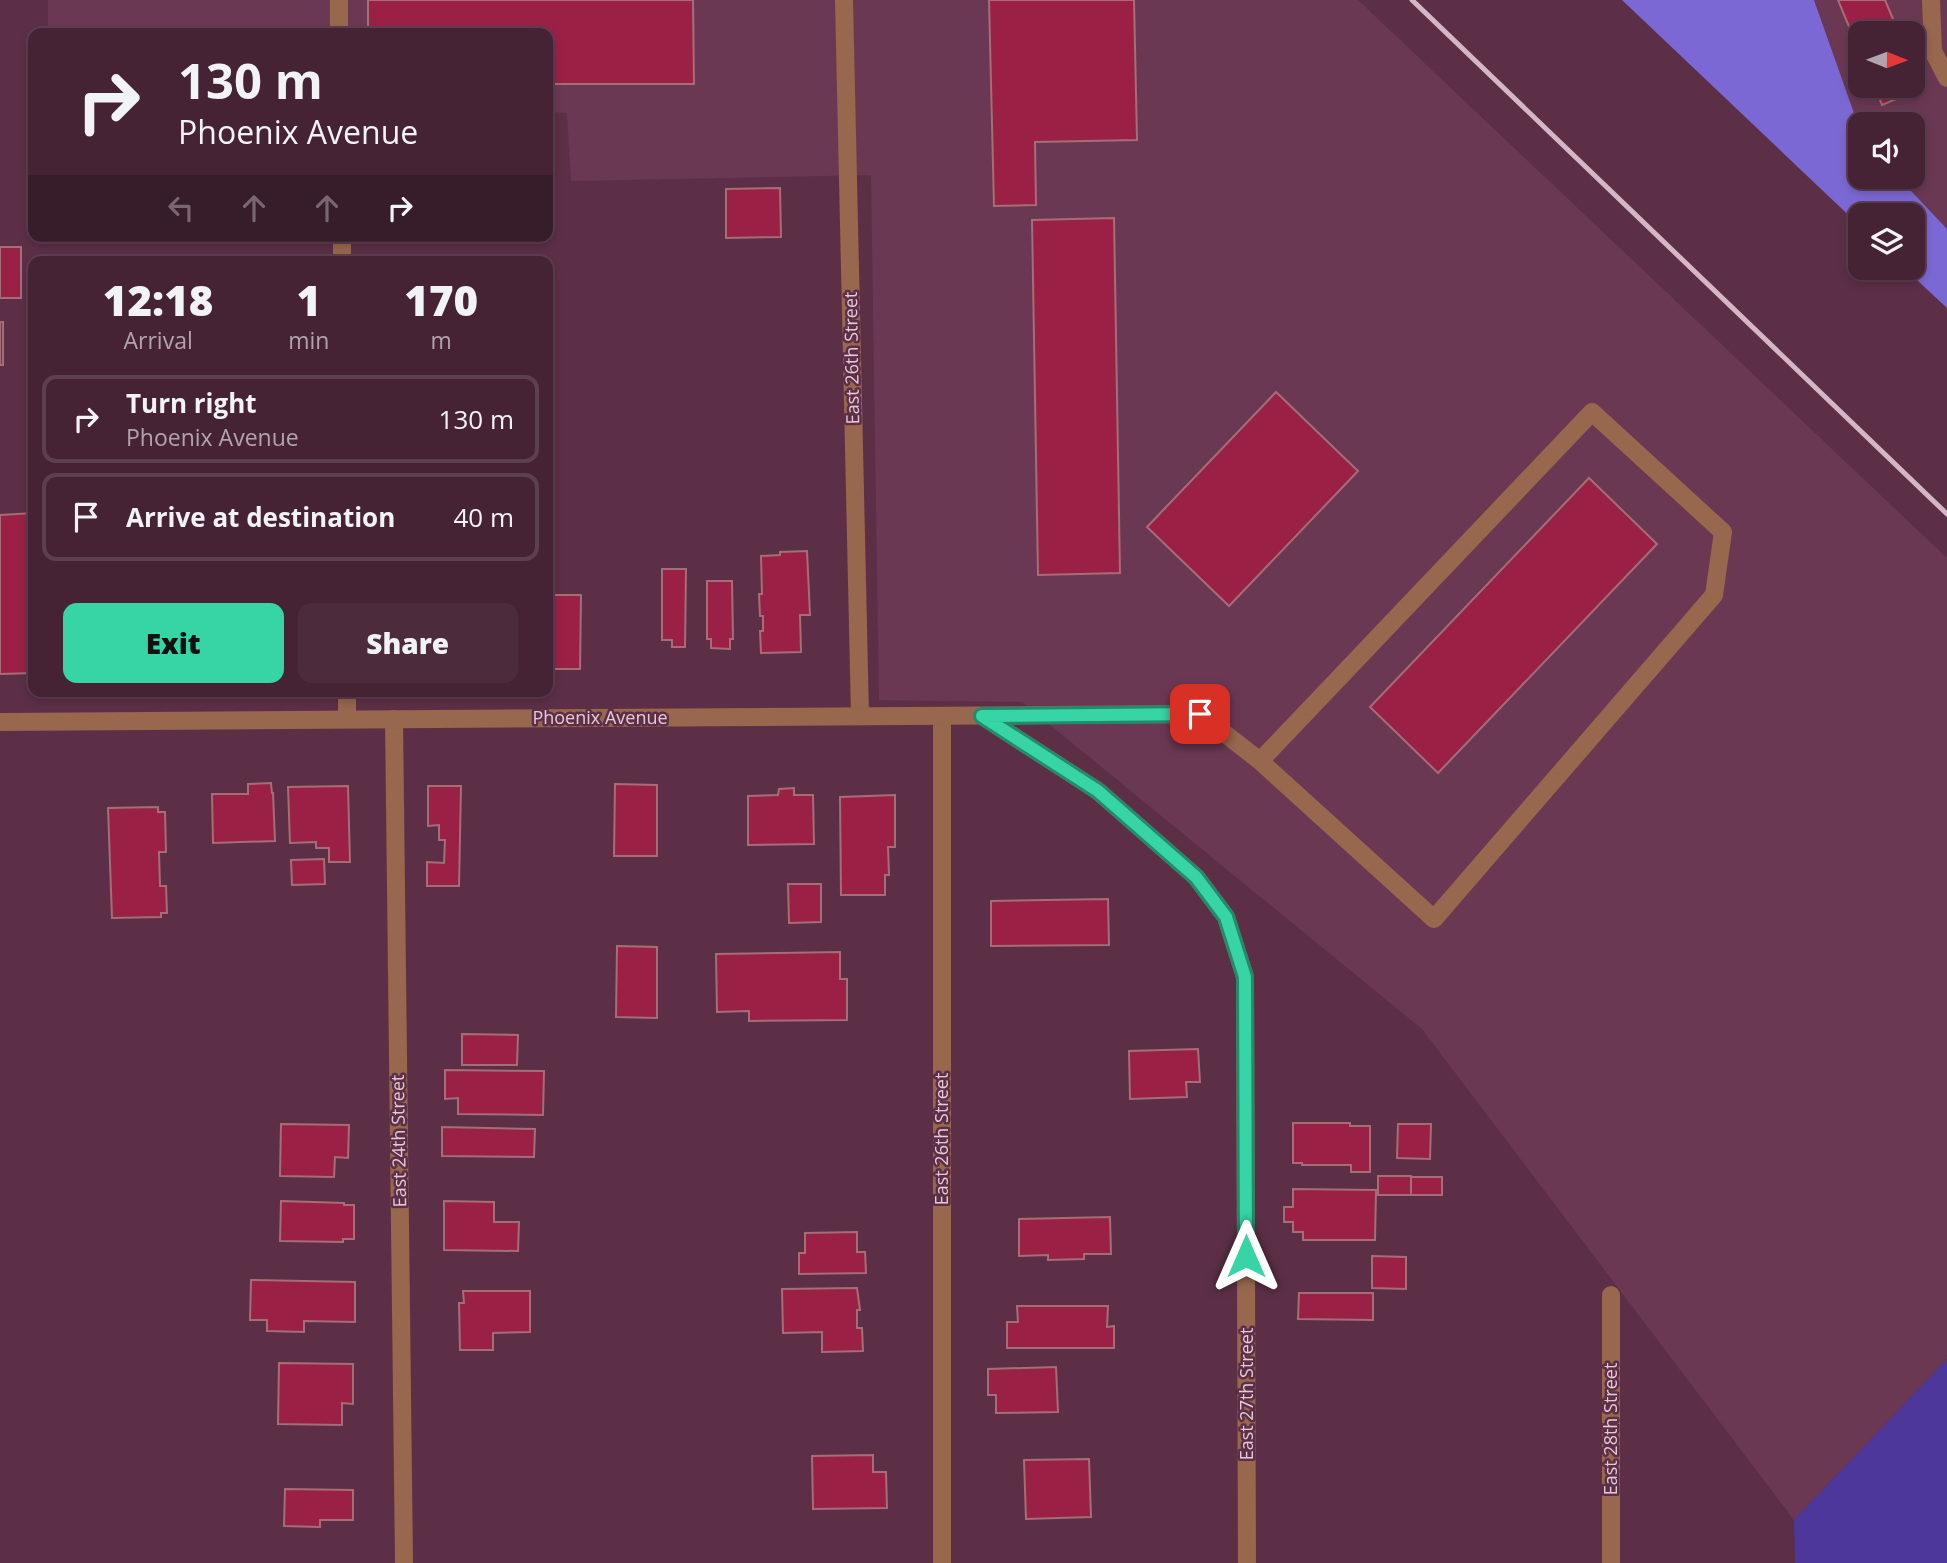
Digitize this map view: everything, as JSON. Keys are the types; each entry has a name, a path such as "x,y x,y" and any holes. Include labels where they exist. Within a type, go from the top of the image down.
{"street":[{"path":"339,0 339,28"},
{"name":"East 26th Street","path":"844,0 860,716"},
{"path":"1931,0 1933,51 1947,78"},
{"path":"1592,412 1723,532 1714,594 1434,919 1259,761 1592,412"},
{"path":"347,697 347,719"},
{"name":"Phoenix Avenue","path":"0,722 1200,714 1259,761"},
{"name":"East 26th Street","path":"942,716 942,1563"},
{"name":"East 27th Street","path":"982,716 1098,791 1196,877 1226,917 1245,977 1247,1563"},
{"name":"East 24th Street","path":"394,719 404,1563"},
{"name":"East 28th Street","path":"1611,1295 1611,1563"}],"shaded area":[{"path":"48,0 1358,0 1947,558 1947,1359 1794,1520 1422,1029 1022,702 879,700 871,175 571,181 567,113 553,112 553,28 48,28"},
{"path":"1622,0 1814,0 1854,112 1848,112 1848,189 1909,189 1922,203 1848,203 1848,215"},
{"path":"1814,0 1947,0 1947,229 1909,189 1925,189 1925,112 1854,112 1849,98 1925,98 1925,21 1848,21 1848,96"},
{"path":"1925,206 1947,229 1947,308 1917,280 1925,280"},
{"path":"1947,1359 1947,1563 1795,1563 1794,1520"}],"building":[{"path":"368,0 693,0 694,84 553,84 553,28 368,28"},
{"path":"989,0 1134,0 1137,140 1035,142 1036,205 994,206"},
{"path":"1838,0 1885,0 1894,21 1848,21 1848,24"},
{"path":"1879,98 1899,98 1882,105"},
{"path":"780,188 781,237 726,238 726,189"},
{"path":"1114,218 1120,573 1038,575 1032,220"},
{"path":"0,247 21,247 21,298 0,298"},
{"path":"0,322 3,322 3,365 0,365"},
{"path":"1276,392 1358,471 1229,606 1147,527"},
{"path":"1589,478 1657,544 1438,773 1370,707"},
{"path":"28,513 28,673 0,674 0,515"},
{"path":"807,551 810,615 800,615 801,652 761,653 761,556"},
{"path":"662,569 686,569 685,647 672,647 672,640 662,640"},
{"path":"707,581 732,581 733,639 730,639 730,649 711,648 711,639 707,639"},
{"path":"553,595 581,595 580,669 553,669"},
{"path":"271,783 275,841 213,843 212,794 248,794 248,784"},
{"path":"615,784 657,785 657,856 614,856"},
{"path":"348,786 350,862 329,862 329,848 316,848 316,842 290,843 288,787"},
{"path":"428,786 461,786 459,886 427,886 427,862 444,863 445,840 439,840 439,825 428,826"},
{"path":"794,788 794,795 813,795 814,844 748,845 748,796 778,795 779,789"},
{"path":"895,795 895,847 888,847 889,875 885,875 885,895 841,895 840,797"},
{"path":"158,807 158,812 165,812 166,852 159,852 160,886 166,886 167,913 161,913 161,917 112,918 108,808"},
{"path":"324,859 325,884 292,885 291,860"},
{"path":"788,884 821,884 821,922 789,923"},
{"path":"1108,899 1109,945 991,946 991,901"},
{"path":"617,946 657,947 657,1018 616,1017"},
{"path":"840,952 840,979 847,979 847,1020 749,1021 749,1011 717,1012 716,954"},
{"path":"462,1034 518,1035 517,1065 462,1065"},
{"path":"1198,1049 1200,1082 1186,1082 1187,1097 1130,1099 1129,1051"},
{"path":"445,1070 544,1071 543,1115 458,1114 458,1098 445,1099"},
{"path":"1293,1123 1350,1123 1350,1126 1370,1126 1370,1172 1351,1172 1351,1165 1293,1163"},
{"path":"281,1124 349,1125 348,1158 335,1157 334,1177 280,1176"},
{"path":"1398,1124 1431,1124 1430,1159 1397,1158"},
{"path":"442,1127 535,1129 534,1157 442,1156"},
{"path":"1378,1176 1411,1176 1411,1195 1378,1195"},
{"path":"1411,1177 1442,1177 1442,1195 1411,1195"},
{"path":"1293,1189 1376,1190 1375,1240 1303,1240 1303,1232 1293,1232 1293,1222 1284,1222 1284,1207 1293,1207"},
{"path":"281,1201 354,1205 354,1239 343,1239 343,1242 280,1241"},
{"path":"444,1201 494,1202 494,1222 519,1222 518,1251 444,1250"},
{"path":"1110,1217 1111,1254 1084,1254 1084,1259 1048,1260 1048,1255 1019,1256 1019,1219"},
{"path":"857,1232 857,1252 865,1252 866,1273 799,1274 799,1253 805,1253 805,1233"},
{"path":"1372,1256 1406,1257 1406,1289 1372,1288"},
{"path":"251,1280 355,1282 355,1322 304,1321 304,1332 267,1331 267,1320 250,1320"},
{"path":"857,1288 860,1310 857,1310 857,1328 862,1328 863,1351 822,1352 822,1332 783,1333 782,1289"},
{"path":"463,1291 530,1291 530,1332 493,1333 493,1350 460,1350 459,1303 464,1303"},
{"path":"1299,1293 1373,1293 1373,1320 1298,1319"},
{"path":"1017,1306 1108,1306 1107,1327 1114,1326 1114,1348 1007,1348 1007,1322 1018,1322"},
{"path":"279,1363 353,1364 353,1404 342,1403 342,1425 278,1424"},
{"path":"1056,1367 1058,1412 996,1413 996,1395 988,1395 988,1369"},
{"path":"873,1455 873,1472 886,1472 887,1508 813,1509 812,1456"},
{"path":"1089,1459 1091,1517 1026,1519 1024,1460"},
{"path":"285,1489 353,1490 353,1520 320,1520 320,1527 284,1526"}],"railway":[{"path":"1412,0 1947,514"}],"route":[{"path":"1200,714 982,716 1098,791 1196,877 1226,917 1245,977 1246,1256"}]}
